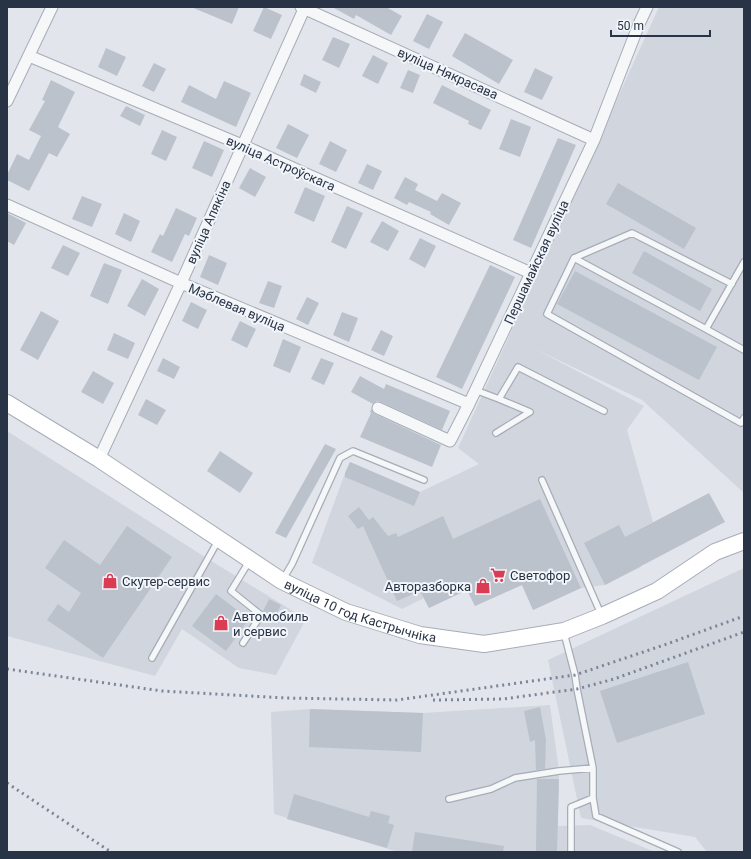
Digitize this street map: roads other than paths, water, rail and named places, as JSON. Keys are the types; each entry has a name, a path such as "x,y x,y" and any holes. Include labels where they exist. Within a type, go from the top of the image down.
{"street":[{"path":"7,101 52,7"},
{"name":"вуліца Някрасава","path":"304,7 594,140"},
{"name":"вуліца Апякіна","path":"99,459 181,283 304,7"},
{"name":"Першамайская вуліца","path":"378,408 450,441 594,140 647,7"},
{"name":"вуліца Астроўскага","path":"29,56 242,145 531,272"},
{"name":"Мэблевая вуліца","path":"7,205 181,283 468,404"},
{"name":"вуліца 10 год Кастрычніка","path":"7,403 99,459 282,581 346,612 420,635 484,644 564,631 602,616 657,590 715,552 744,541"}],"lane":[{"path":"732,284 632,234 574,258 547,314 743,422"},
{"path":"574,258 744,350"},
{"path":"706,329 744,262"},
{"path":"499,399 518,367 604,411"},
{"path":"475,390 530,412 496,433"},
{"path":"282,581 292,564 340,458 353,451 424,480"},
{"path":"542,480 602,616"},
{"path":"152,658 219,539"},
{"path":"244,643 261,616 231,591 250,560"},
{"path":"564,631 575,675 593,768 593,798 596,816 678,852"},
{"path":"449,799 490,789 515,778 559,771 593,768"},
{"path":"570,852 571,807 593,798"}],"railway":[{"path":"7,669 162,691 286,698 397,700 575,675 744,616"},
{"path":"433,700 503,699 577,689 614,679 744,632"},
{"path":"7,783 111,852"}],"place":[{"name":"Светофор","path":"498,575"},
{"name":"Скутер-сервис","path":"110,581"},
{"name":"Авторазборка","path":"483,586"},
{"name":"Автомобиль и сервис","path":"221,623"}]}
